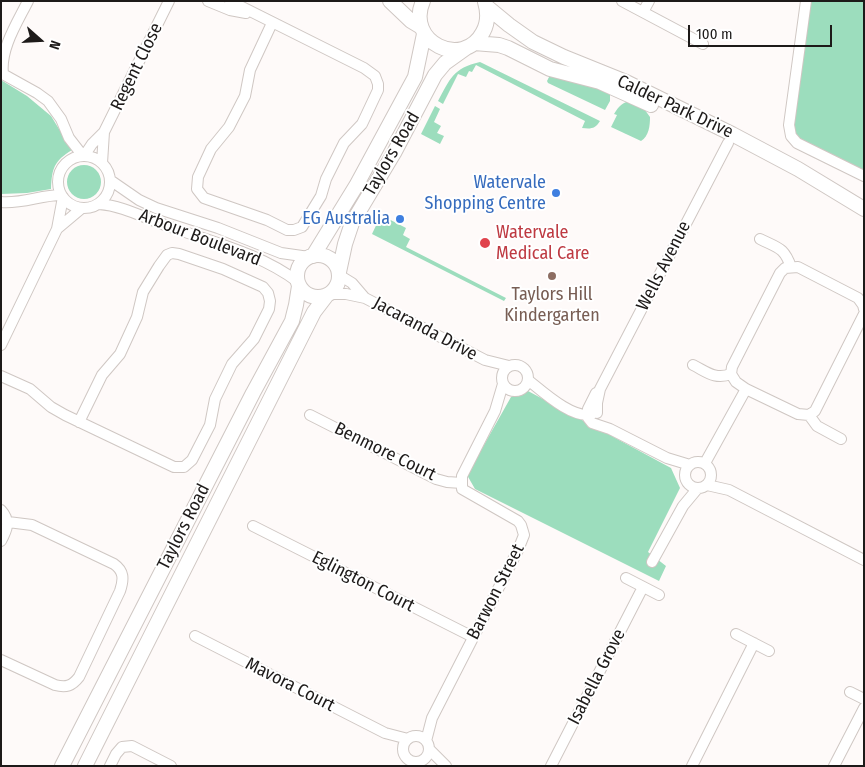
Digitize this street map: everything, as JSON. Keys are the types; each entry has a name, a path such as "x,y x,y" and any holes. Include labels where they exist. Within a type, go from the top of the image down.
{"main road":[{"name":"Calder Park Drive","path":"390,1 423,30 429,40 442,48 458,50 470,46 499,45 550,69 623,87"},
{"name":"Taylors Road","path":"311,256 356,186 415,76 423,30 419,18 423,1"},
{"name":"Calder Park Drive","path":"485,3 508,25 533,42 730,138 864,210"},
{"path":"470,46 480,37 487,23 485,3"},
{"name":"Taylors Road","path":"339,274 345,244 352,223 394,153 435,74 445,63 470,46"},
{"path":"311,256 326,257 332,261 339,274 337,286 328,295 321,297 308,295 298,284 297,276 300,265 311,256"},
{"name":"Taylors Road","path":"62,766 252,393 292,321 298,284"},
{"name":"Taylors Road","path":"85,766 310,319 317,307 328,295"}],"street":[{"path":"28,1 3,51 2,73 48,101 61,119 69,138 84,156"},
{"name":"Regent Close","path":"84,156 92,144 104,132 169,1"},
{"path":"208,1 230,10 254,14"},
{"path":"230,1 364,68 375,76 378,84 375,97 362,124 344,143 313,210 302,227 294,230 287,230 267,220 213,202 200,194 196,185 211,148 229,127 245,96 250,70 272,23"},
{"path":"622,1 703,44"},
{"path":"644,12 649,1"},
{"path":"806,1 798,72 789,125 791,136 797,143 864,176"},
{"name":"Regent Close","path":"102,163 104,132"},
{"name":"Wells Avenue","path":"591,413 600,389 730,138"},
{"path":"1,202 24,201 46,195 62,196 74,206 82,208 94,207 108,194 110,180 106,168 97,159 84,156 76,157 64,166 58,180 62,196 58,229 1,345"},
{"name":"Arbour Boulevard","path":"110,180 139,200 156,208 218,228 281,253 311,256"},
{"name":"Arbour Boulevard","path":"99,204 124,208 167,226 227,246 281,270 298,284"},
{"path":"58,229 82,208"},
{"path":"760,240 784,251 791,267"},
{"path":"1,376 30,389 52,407 79,422 174,467 187,466 210,425 215,399 232,364 254,339 268,309 270,296 268,293 262,287 215,266 179,254 172,253 167,255 143,292 137,317 120,354 102,375 79,422"},
{"path":"864,308 858,298 798,267 785,268 780,273 732,367 731,374 736,382 746,388 798,414 809,415 815,411 864,314"},
{"name":"Jacaranda Drive","path":"339,274 352,283 365,298"},
{"name":"Jacaranda Drive","path":"328,295 346,294 365,298 485,360 509,366"},
{"name":"Jacaranda Drive","path":"485,360 509,385"},
{"path":"693,364 716,377 731,374"},
{"path":"462,483 462,476 509,385 504,370 509,366 522,366 527,373 528,380 524,387 509,385"},
{"path":"528,380 544,395"},
{"path":"509,385 544,395 563,405 591,413 599,418 610,430 667,458 690,465"},
{"path":"705,463 746,388"},
{"name":"Benmore Court","path":"310,415 436,479 462,483"},
{"path":"809,415 817,426 841,439"},
{"path":"667,458 687,479 702,486 729,490"},
{"path":"683,506 687,479 686,472 690,465 697,462 705,463 710,468 712,475 729,490 861,559 864,547"},
{"path":"652,562 683,506 712,475"},
{"name":"Barwon Street","path":"407,749 432,718 524,535 524,530 518,521 462,489 462,483"},
{"path":"1,510 8,522 1,541"},
{"path":"1,660 61,687 66,687 75,682 120,591 123,581 121,571 114,564 32,525 8,522"},
{"name":"Eglington Court","path":"253,526 473,637"},
{"path":"626,578 659,595"},
{"name":"Isabella Grove","path":"551,766 643,587"},
{"path":"736,634 769,651"},
{"name":"Mavora Court","path":"195,636 385,733 407,749"},
{"path":"692,766 754,643"},
{"path":"850,692 864,699"},
{"path":"834,766 864,708"},
{"name":"Barwon Street","path":"428,745 432,718"},
{"path":"428,745 407,749 412,762 436,766"},
{"path":"417,763 427,757 428,745"},
{"path":"428,745 446,766"},
{"path":"110,766 122,747 132,746 171,766"}],"green space":[{"path":"807,1 864,1 864,171 799,138 793,130"},
{"path":"480,62 600,121 592,128 582,128 585,121 476,65 472,72 469,71 466,77 458,74 443,104 438,101 449,81 458,71 471,64"},
{"path":"550,75 570,77 610,93 610,101 605,110 548,83"},
{"path":"1,80 27,96 51,116 72,150 61,158 55,166 51,189 27,193 1,194"},
{"path":"632,101 642,106 650,117 647,134 641,141 611,127 617,115 614,114 621,105"},
{"path":"435,106 440,109 434,122 441,126 437,133 444,136 440,144 421,134"},
{"path":"84,165 91,166 96,170 100,175 100,189 96,194 91,198 84,199 77,198 72,194 68,189 67,182 68,175 72,170 77,166"},
{"path":"381,215 406,228 403,235 410,239 406,247 506,298 504,301 372,234"},
{"path":"528,391 671,468 680,488 648,552 666,566 659,581 475,489 467,475 511,397"}],"place":[{"name":"Watervale Shopping Centre","path":"556,193"},
{"name":"EG Australia","path":"400,219"},
{"name":"Watervale Medical Care","path":"485,243"},
{"name":"Taylors Hill Kindergarten","path":"552,276"}]}
